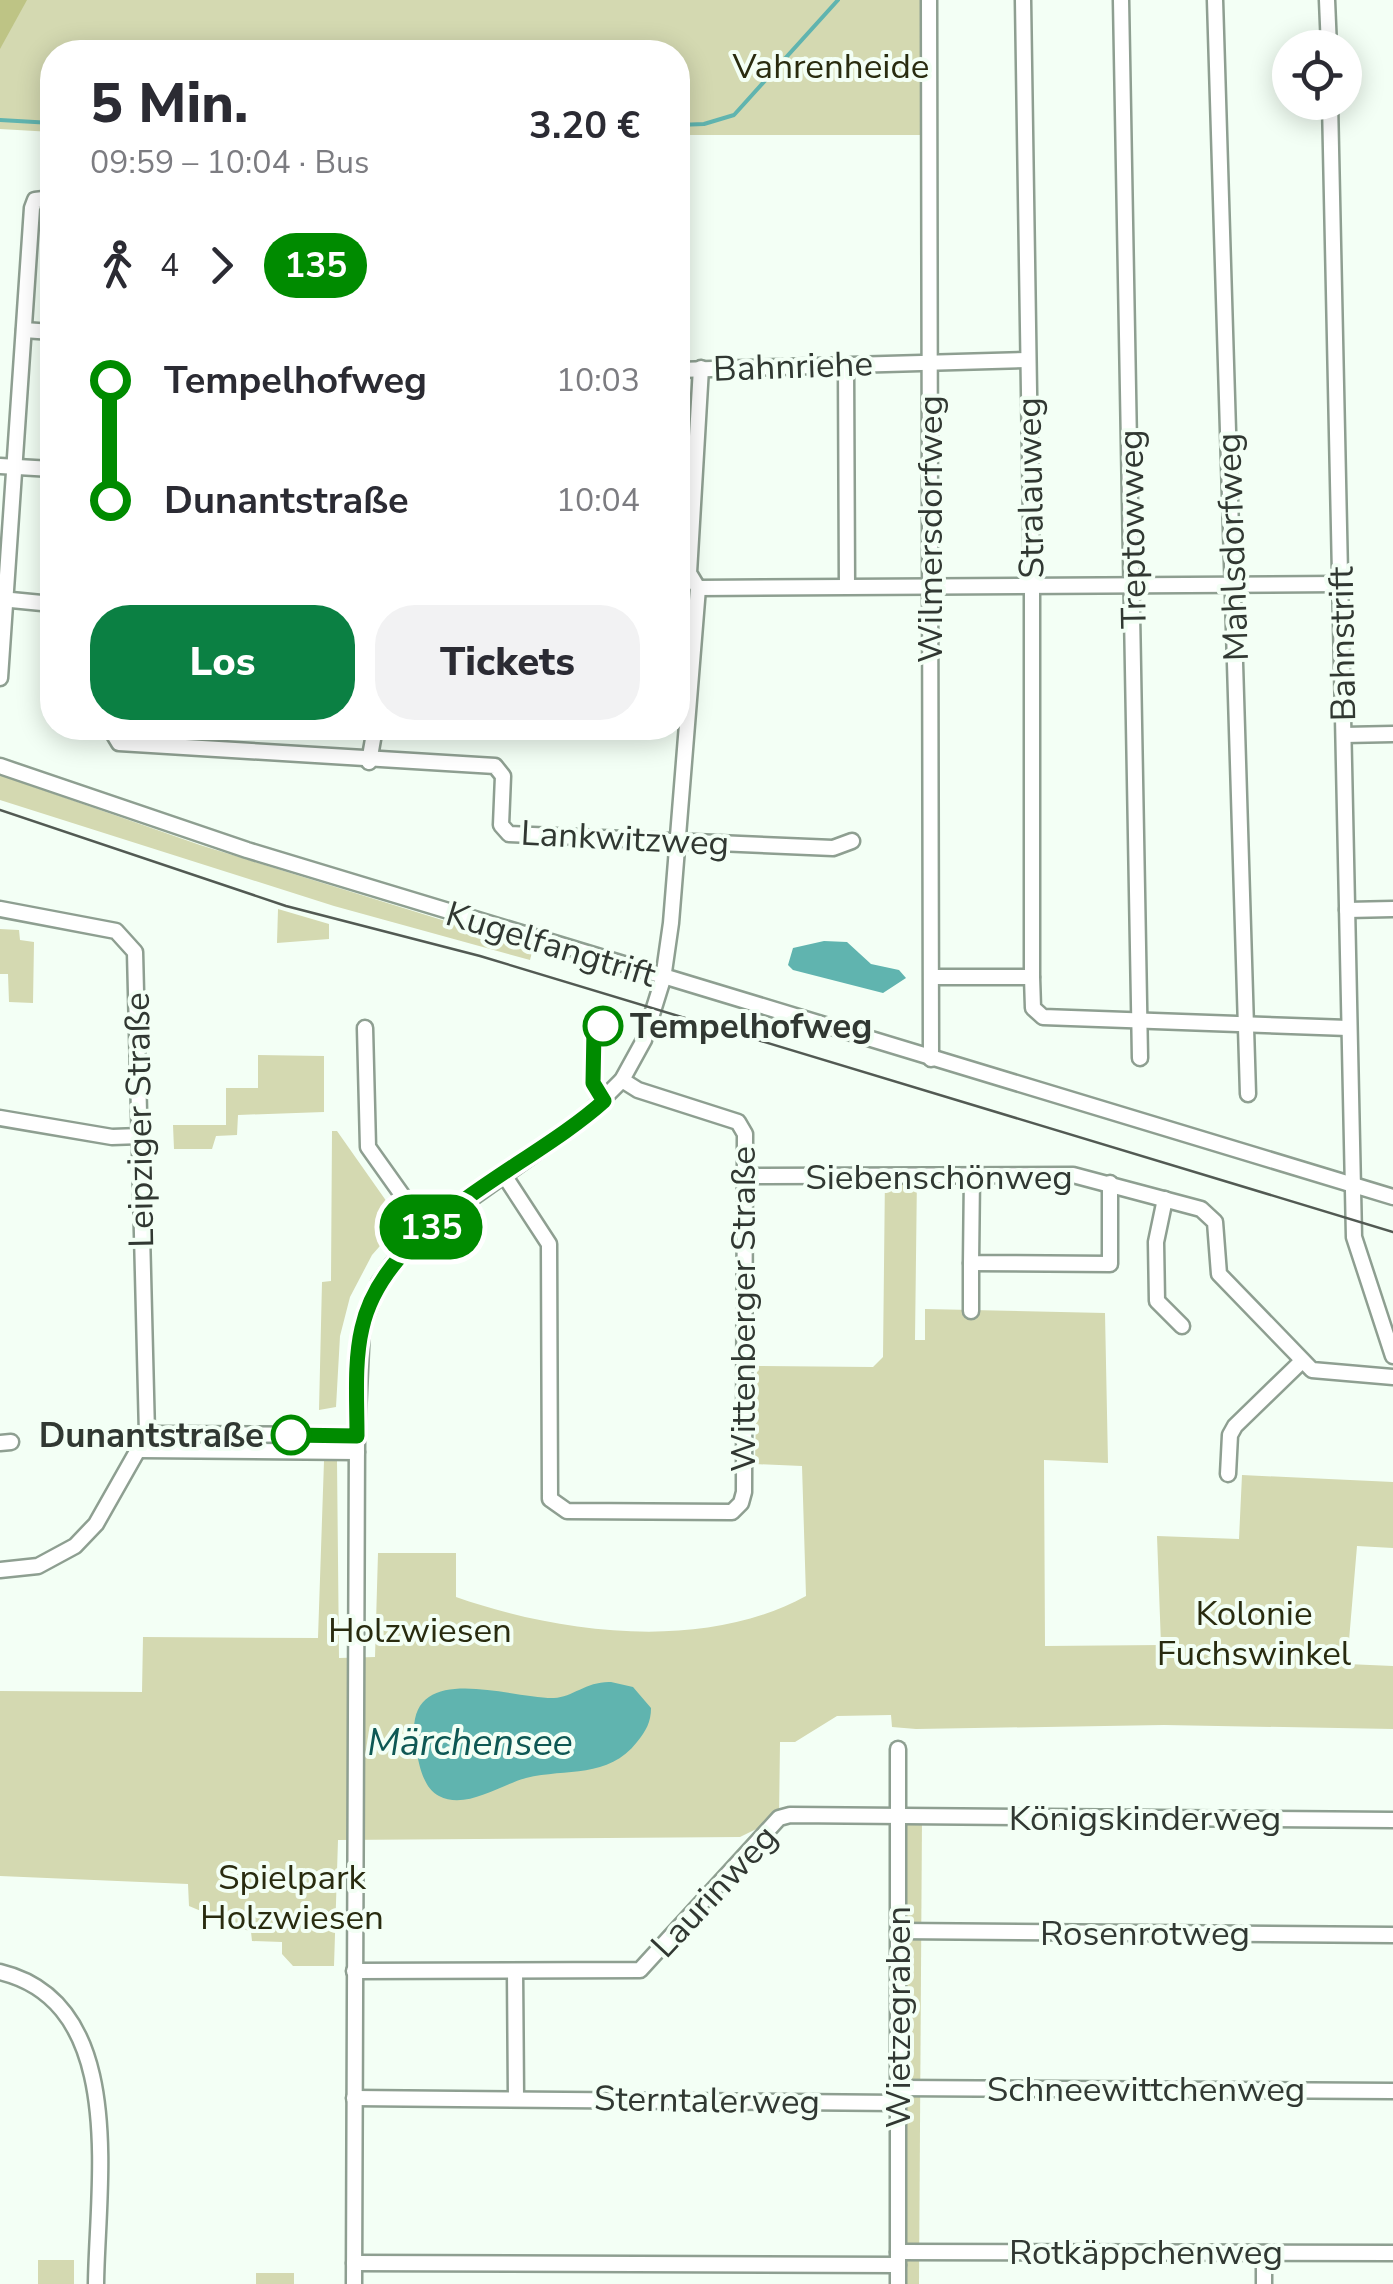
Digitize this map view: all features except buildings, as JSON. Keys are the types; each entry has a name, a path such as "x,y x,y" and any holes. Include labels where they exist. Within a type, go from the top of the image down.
{"street":[{"name":"Wilmersdorfweg","path":"929,0 931,1059"},
{"name":"Stralauweg","path":"1023,0 1032,587 1032,977"},
{"name":"Treptowweg","path":"1121,0 1140,1058"},
{"name":"Mahlsdorfweg","path":"1215,0 1248,1094"},
{"path":"1328,0 1328,30"},
{"name":"Bahnstrift","path":"1330,120 1356,1249 1388,1330 1393,1356"},
{"path":"0,678 7,467 24,330 34,200 40,199"},
{"path":"24,330 40,331"},
{"name":"Bahnriehe","path":"690,369 1028,360"},
{"path":"846,364 846,586"},
{"path":"690,466 701,368"},
{"path":"7,467 40,468"},
{"path":"690,576 698,588 690,621"},
{"path":"698,588 1340,584"},
{"path":"3,600 40,603"},
{"path":"1344,735 1393,734"},
{"name":"Lankwitzweg","path":"117,740 501,769 501,825 509,834 834,848 852,840"},
{"path":"370,760 373,740"},
{"path":"354,2284 358,1349 368,1308 393,1263 427,1230 582,1120 622,1080 644,1040 662,979 677,842 681,740"},
{"name":"Kugelfangtrift","path":"0,766 247,850 662,979 1393,1197"},
{"name":"Leipziger Straße","path":"0,910 116,931 135,952 147,1434"},
{"path":"1346,910 1393,910"},
{"path":"932,978 1032,977 1036,1015 1348,1028"},
{"path":"366,1028 368,1148 427,1230"},
{"name":"Wittenberger Straße","path":"504,1175 541,1226 549,1244 550,1499 567,1512 732,1512 744,1492 745,1134 738,1122 638,1090 622,1080"},
{"path":"0,1118 112,1137 140,1136"},
{"name":"Siebenschönweg","path":"745,1176 1073,1175 1165,1199 1210,1213 1215,1222 1219,1274 1302,1360 1322,1373 1393,1377"},
{"path":"971,1311 972,1176"},
{"path":"971,1263 1110,1264 1110,1183"},
{"path":"1165,1199 1156,1242 1157,1301 1182,1326"},
{"path":"1228,1474 1230,1435 1235,1426 1302,1360"},
{"path":"0,1570 38,1566 75,1546 96,1524 147,1434 357,1436"},
{"path":"141,1450 357,1452"},
{"name":"Wietzegraben","path":"898,1750 898,2284"},
{"name":"Laurinweg","path":"354,1971 640,1970 779,1818 898,1816"},
{"name":"Königskinderweg","path":"898,1816 1393,1820"},
{"name":"Rosenrotweg","path":"898,1931 1393,1935"},
{"path":"0,1972 16,1976 63,2007 86,2048 97,2083 96,2284"},
{"path":"515,1972 516,2098"},
{"name":"Schneewittchenweg","path":"898,2095 1393,2090"},
{"name":"Sterntalerweg","path":"354,2098 898,2095"},
{"path":"1264,2252 1264,2284"},
{"name":"Rotkäppchenweg","path":"354,2263 1393,2253"}],"green space":[{"name":"Vahrenheide","path":"0,0 924,0 924,135 690,135 690,40 40,40 40,131 0,129"},
{"path":"0,0 27,0 0,49"},
{"path":"0,775 200,845 533,948 530,960 334,906 0,800"},
{"path":"278,909 329,924 329,939 277,943"},
{"path":"0,929 19,930 20,940 34,942 33,1003 9,1002 8,974 0,974"},
{"path":"258,1055 324,1056 324,1112 238,1115 237,1135 216,1136 212,1149 174,1149 173,1125 226,1125 226,1088 258,1088"},
{"path":"332,1131 337,1131 401,1222 372,1255 350,1297 340,1336 336,1407 319,1410 322,1282 331,1281"},
{"path":"885,1175 917,1175 915,1340 925,1340 925,1309 1105,1313 1108,1463 1044,1460 1045,1646 1161,1645 1157,1536 1239,1539 1242,1475 1393,1482 1393,1548 1357,1546 1347,1664 1393,1666 1393,1729 1164,1725 916,1729 892,1727 891,1715 837,1716 795,1742 780,1742 779,1818 740,1837 338,1840 334,1966 293,1966 282,1954 282,1942 252,1941 251,1932 189,1906 188,1884 0,1876 0,1691 142,1692 143,1637 318,1638 324,1461 337,1461 339,1658 375,1657 378,1553 456,1553 456,1597 497,1610 586,1628 678,1631 723,1625 766,1614 806,1596 802,1466 755,1464 757,1366 873,1367 883,1357"},
{"path":"898,1816 922,1817 919,2284 898,2284"},
{"path":"38,2260 74,2260 74,2284 38,2284"},
{"path":"256,2273 294,2273 294,2284 256,2284"}],"water":[{"path":"824,941 847,942 871,964 899,970 906,978 883,993 793,970 788,965 793,948"},
{"name":"Märchensee","path":"611,1682 633,1687 651,1708 643,1734 626,1754 613,1762 526,1778 460,1800 439,1796 425,1782 416,1749 415,1720 424,1702 440,1692 486,1690 554,1698"}],"waterway":[{"path":"690,125 734,115 838,0"},
{"path":"0,120 40,122"}],"tram line":[{"path":"0,810 286,906 480,956 1393,1232"}],"bus line":[{"name":"135","path":"291,1435 357,1436 358,1349 379,1283 393,1263 427,1230 604,1101 593,1083 594,1030 603,1026"}],"place":[{"name":"Tempelhofweg","path":"603,1026"},
{"name":"Dunantstraße","path":"291,1435"}],"park label":[{"name":"Holzwiesen","path":"420,1630"},
{"name":"Kolonie Fuchswinkel","path":"1254,1633"},
{"name":"Spielpark Holzwiesen","path":"292,1897"}]}
